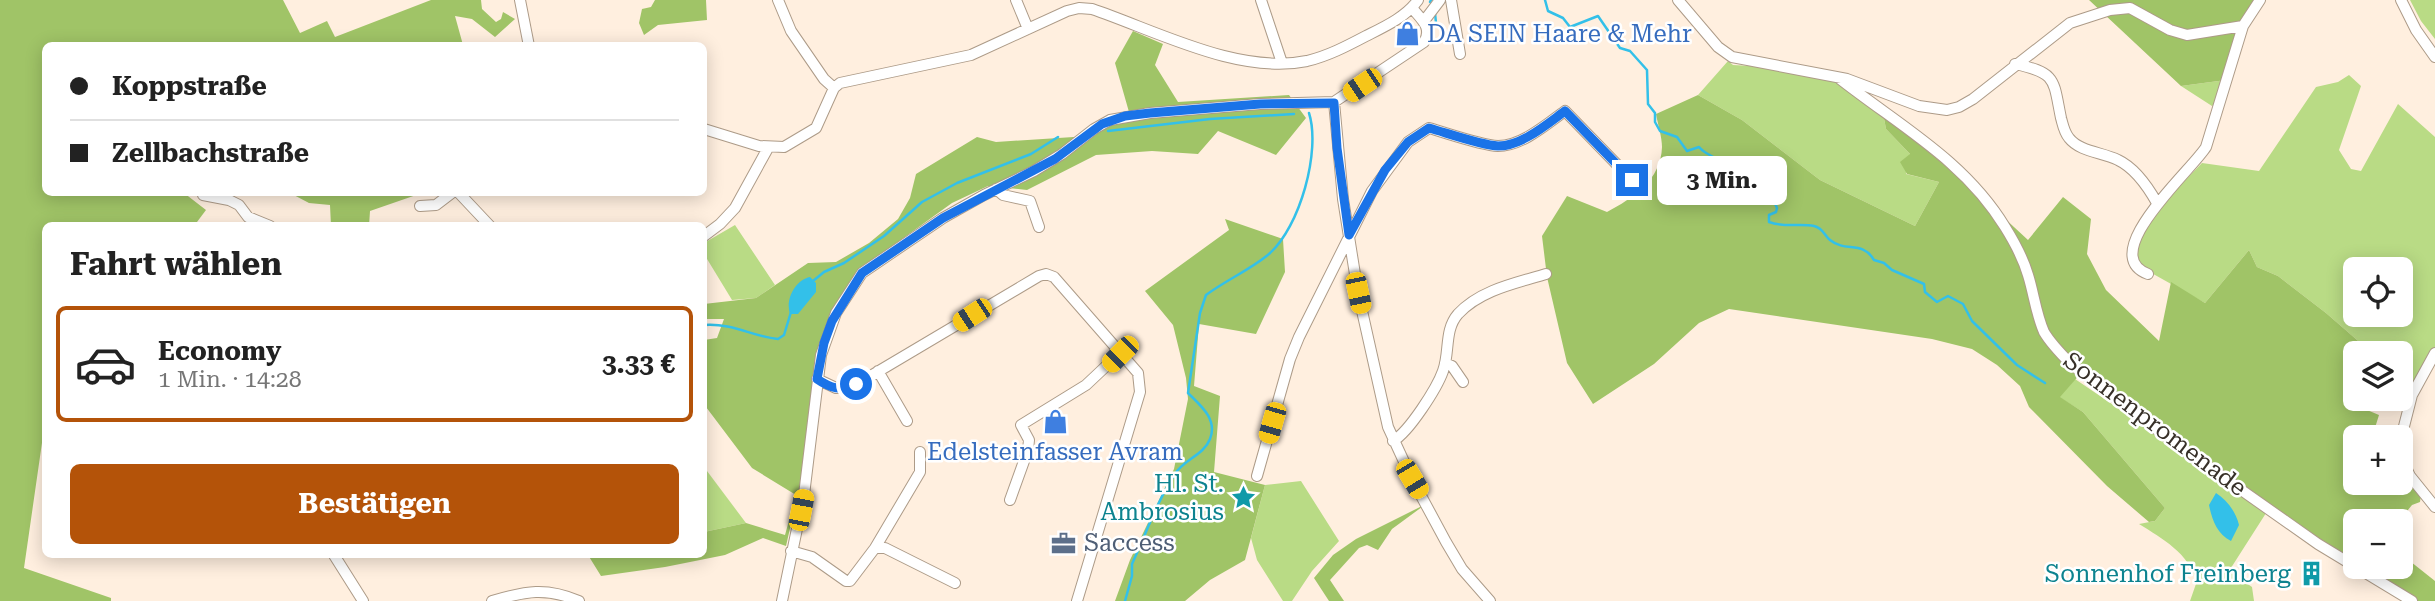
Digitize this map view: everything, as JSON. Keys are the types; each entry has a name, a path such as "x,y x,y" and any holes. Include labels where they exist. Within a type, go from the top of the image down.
{"street":[{"path":"520,0 528,42"},
{"path":"1016,0 1028,29"},
{"path":"1261,0 1282,63"},
{"path":"1424,21 1440,0"},
{"path":"1451,0 1460,54"},
{"path":"1678,0 1718,47 1732,57 1854,81 1919,106 1947,110 1973,99 2015,64 2073,22 2120,8 2134,10 2184,35 2243,26"},
{"path":"2148,274 2136,266 2132,250 2141,228 2157,203 2197,161 2209,141 2243,26 2260,0"},
{"path":"2401,0 2416,30 2435,57"},
{"path":"782,3 791,31 824,79 834,88"},
{"path":"707,130 768,148 789,146 813,131 834,88 840,83 971,55 1083,4 1219,55 1244,60 1282,63 1306,61 1328,55 1375,31 1415,4 1428,33 1424,42 1334,103 1260,104 1122,117 1098,126 1034,171 943,218 859,276 830,327 821,355 805,484 782,601"},
{"path":"2015,64 2039,69 2049,76 2055,88 2064,130 2071,141 2121,161 2146,185 2157,203"},
{"name":"Sonnenpromenade","path":"1840,79 1932,145 1963,173 1989,204 2023,261 2045,332 2071,364 2176,444 2325,549 2412,601"},
{"path":"1334,103 1337,148 1349,235 1385,415 1412,479 1462,569 1490,601"},
{"path":"1257,476 1293,350 1349,235 1385,170 1408,142 1429,128 1497,146 1527,136 1565,111 1632,180"},
{"path":"707,234 735,208 768,148"},
{"path":"996,189 1003,195 1030,201 1038,227"},
{"path":"208,196 229,200 239,205 248,217 260,222"},
{"path":"420,206 433,206 451,196"},
{"path":"460,196 486,222"},
{"path":"817,379 829,386 847,388 1039,276 1046,274 1059,283 1138,373 1140,392 1077,601"},
{"path":"1394,441 1406,432 1443,372 1451,326 1459,313 1474,300 1488,293 1546,274"},
{"path":"2404,425 2412,395 2435,353"},
{"path":"1010,500 1028,450 1029,440 1021,425 1086,385 1120,354"},
{"path":"1445,363 1452,366 1463,382"},
{"path":"878,371 907,421"},
{"path":"791,551 812,558 848,582 852,580 875,548 920,472 920,452"},
{"path":"2413,480 2435,507"},
{"path":"875,548 885,548 955,583"},
{"path":"336,558 363,601"},
{"path":"492,601 520,593 543,591 555,592 579,601"}],"green space":[{"path":"0,0 283,0 300,33 327,21 335,37 431,0 481,0 482,9 496,22 501,19 503,12 515,19 495,37 472,19 455,16 462,42 42,42 42,196 188,196 206,210 197,222 42,222 42,443 24,568 111,598 111,601 0,601"},
{"path":"655,0 706,0 707,20 658,25 644,35 639,23 642,9 651,7"},
{"path":"2089,0 2256,0 2226,80 2181,86"},
{"path":"2410,0 2435,0 2435,39 2421,21"},
{"path":"1133,31 1163,44 1155,65 1178,102 1289,95 1306,118 1276,155 1218,131 1198,154 1152,151 1096,155 1027,190 988,186 952,203 859,270 826,327 805,462 786,546 763,538 725,555 601,576 590,558 707,558 707,531 746,523 785,535 796,495 752,468 707,408 707,340 717,338 724,319 707,319 707,304 756,298 808,263 836,262 869,243 898,219 910,198 916,174 977,137 996,142 1089,136 1129,112 1115,63"},
{"path":"1728,61 1733,65 1768,67 1836,81 1883,113 1886,129 1910,154 1906,174 1939,182 1915,226 1820,180 1742,120 1698,95"},
{"path":"2349,75 2361,86 2339,150 2351,169 2361,171 2398,104 2435,137 2435,347 2413,386 2413,341 2358,341 2278,276 2257,267 2249,250 2205,303 2139,266 2136,246 2160,206 2202,163 2259,171 2316,87 2338,82"},
{"path":"2226,80 2212,106 2181,86"},
{"path":"1698,95 1742,120 1820,180 1915,226 1939,182 1907,174 1900,162 1910,154 1886,129 1883,113 2028,240 2063,197 2091,219 2087,254 2106,290 2159,341 2171,282 2205,303 2249,250 2257,267 2278,276 2358,341 2343,341 2343,411 2369,411 2379,415 2376,425 2343,425 2343,495 2413,495 2413,483 2421,495 2420,502 2409,509 2343,509 2343,556 2082,372 2060,397 2083,412 2165,508 2155,521 2149,522 2107,486 2029,407 2020,386 1997,365 1972,349 1932,339 1729,309 1699,323 1654,364 1593,404 1567,363 1547,277 1542,236 1567,196 1607,212 1644,187 1657,169 1660,159 1662,143 1656,114"},
{"path":"296,196 413,196 370,211 369,222 331,222 330,205 309,203"},
{"path":"1225,219 1283,239 1285,272 1256,334 1199,324 1194,386 1220,396 1214,472 1265,485 1245,560 1210,580 1185,601 1115,601 1130,560 1174,469 1188,399 1186,378 1173,325 1145,291 1229,230"},
{"path":"735,225 775,285 756,298 732,300 707,259 707,241"},
{"path":"2075,379 2268,510 2229,571 2252,587 2254,601 2190,601 2197,581 2188,562 2174,548 2139,524 2155,521 2165,508 2083,412 2059,397"},
{"path":"707,471 746,523 707,531"},
{"path":"1301,481 1339,541 1312,571 1292,601 1283,601 1257,560 1251,538 1265,485"},
{"path":"1426,504 1392,529 1378,550 1367,545 1359,548 1330,580 1344,601 1329,601 1314,578 1333,555 1356,539"},
{"path":"2413,564 2435,581 2435,601 2416,601 2381,579 2413,579"}],"water":[{"path":"810,277 816,283 816,292 798,314 790,314 792,291 800,282"},
{"path":"2216,493 2224,499 2238,520 2239,525 2231,541 2219,530 2212,516 2209,505"}],"waterway":[{"path":"1545,0 1548,11 1563,18 1570,27 1598,16 1620,48 1630,51 1647,70 1648,104 1655,113 1655,122 1660,131 1677,137 1687,151 1699,147 1718,160 1723,167 1721,169 1713,165 1706,169 1711,177 1731,181 1754,178 1773,199 1777,208 1776,212 1769,215 1769,222 1817,227 1836,244 1864,250 1874,260 1924,284 1925,292 1937,302 1948,296 1963,304 1972,321 2017,365 2045,383"},
{"path":"1435,13 1436,23"},
{"path":"1125,601 1132,576 1132,564 1163,495 1179,469 1207,445 1212,432 1210,419 1188,393 1200,313 1206,295 1269,254 1290,226 1310,167 1312,129 1309,113"},
{"path":"1108,131 1210,119 1294,114"},
{"path":"813,281 884,236 922,202 957,183 1031,154 1058,137"},
{"path":"707,325 724,326 778,339 784,335 791,312"}],"place":[{"name":"DA SEIN Haare & Mehr","path":"1407,34"},
{"name":"Edelsteinfasser Avram","path":"1055,421"},
{"name":"Hl. St. Ambrosius","path":"1244,498"},
{"name":"Saccess","path":"1064,543"},
{"name":"Sonnenhof Freinberg","path":"2311,574"}],"route":[{"path":"856,384 842,389 817,379 830,327 842,302 865,270 943,218 1034,171 1098,126 1125,116 1260,104 1334,103 1337,148 1349,235 1385,170 1411,139 1429,128 1497,146 1527,136 1565,111 1632,180"}]}
